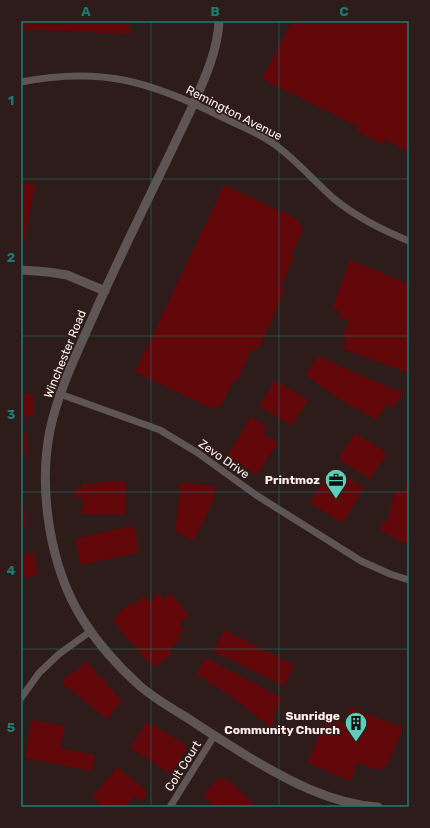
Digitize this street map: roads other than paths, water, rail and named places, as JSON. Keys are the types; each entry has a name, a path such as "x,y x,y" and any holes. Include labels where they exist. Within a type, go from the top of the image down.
{"street":[{"name":"Winchester Road","path":"219,21 214,48 206,76 105,291 60,394 50,429 48,446 46,487 47,513 51,535 61,572 82,619 111,656 142,687 214,736 284,778 314,791 344,801 368,807 378,807"},
{"name":"Remington Avenue","path":"21,82 41,78 78,75 108,77 152,86 194,103 266,138 285,153 334,198 363,219 388,233 409,241"},
{"path":"21,270 67,275 105,291"},
{"name":"Zevo Drive","path":"60,394 160,430 198,453 256,495 361,561 390,574 409,580"},
{"path":"21,698 39,673 59,654 91,631"},
{"name":"Colt Court","path":"170,807 214,736"}],"place":[{"name":"Printmoz","path":"336,500"},
{"name":"Sunridge Community Church","path":"356,742"}]}
